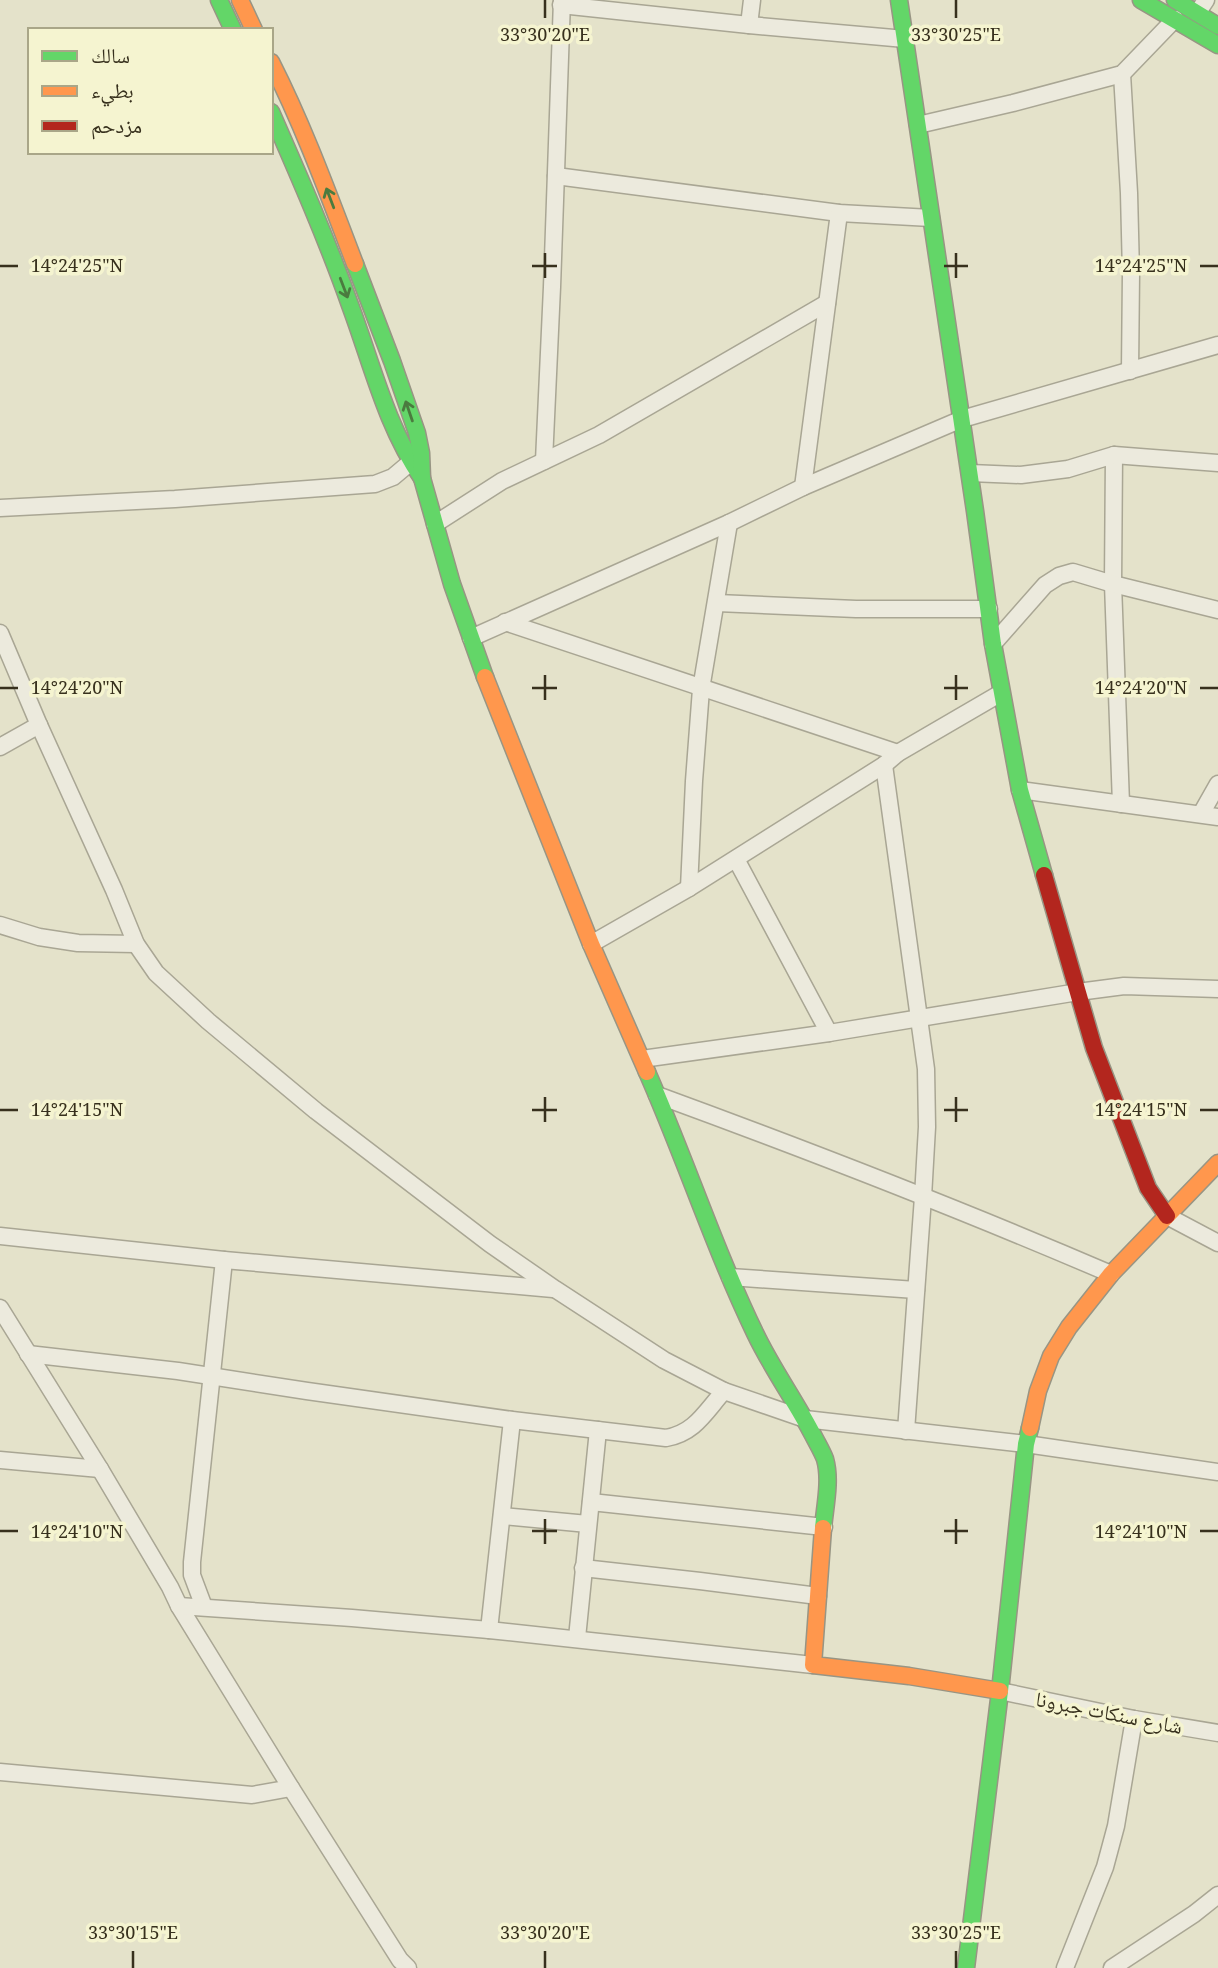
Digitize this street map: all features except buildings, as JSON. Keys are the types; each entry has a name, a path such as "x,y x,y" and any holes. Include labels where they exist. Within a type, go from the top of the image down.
{"street":[{"path":"219,0 232,28"},
{"path":"240,0 253,28"},
{"path":"749,25 752,0"},
{"path":"899,0 993,644 1020,790 1094,1048 1148,1188 1167,1216 1218,1243"},
{"path":"1141,0 1218,45"},
{"path":"1175,0 1202,6 1218,26"},
{"path":"544,461 561,2 749,25 905,39"},
{"path":"918,125 1122,74 1175,19"},
{"path":"273,66 309,145 417,433 416,458 452,584 497,710 730,1278 766,1355 824,1456 827,1467 824,1527 813,1665"},
{"path":"1122,74 1129,194 1130,371"},
{"path":"273,117 323,232 397,439 416,458"},
{"path":"556,176 839,213 931,218"},
{"path":"803,487 839,213"},
{"path":"435,524 502,481 599,435 827,303"},
{"path":"471,638 729,523 803,487 962,419 1218,345"},
{"path":"970,473 1021,475 1069,469 1114,455 1218,463"},
{"path":"1114,455 1113,584 1121,804"},
{"path":"0,508 175,499 375,484 393,477 416,458"},
{"path":"689,888 701,689 729,523"},
{"path":"993,644 1045,585 1059,576 1073,572 1218,610"},
{"path":"717,603 856,609 989,609"},
{"path":"505,622 898,753"},
{"path":"0,633 136,944 156,973 208,1021 307,1103 458,1220 555,1289 664,1360 724,1391 805,1419 1026,1444 1218,1472"},
{"path":"592,944 689,888 884,765 898,753 1001,693"},
{"path":"0,747 39,725"},
{"path":"884,765 926,1069 927,1127 906,1431"},
{"path":"1201,814 1218,784"},
{"path":"1020,790 1218,817"},
{"path":"736,859 829,1033"},
{"path":"0,925 39,937 78,943 136,944"},
{"path":"642,1059 829,1033 1124,986 1218,989"},
{"path":"657,1095 785,1141 1111,1274"},
{"path":"966,1968 1000,1691 1026,1444 1038,1391 1051,1356 1069,1327 1111,1274 1218,1163"},
{"path":"0,1236 224,1260 555,1289"},
{"path":"204,1607 192,1575 192,1562 224,1260"},
{"path":"730,1278 916,1290"},
{"path":"0,1308 291,1788 400,1960 408,1968"},
{"path":"28,1354 178,1371 512,1420 666,1438 691,1429 724,1391"},
{"path":"489,1630 512,1420"},
{"path":"577,1638 598,1430"},
{"path":"0,1460 100,1469"},
{"path":"591,1502 824,1527"},
{"path":"502,1516 588,1524"},
{"path":"583,1569 818,1597"},
{"path":"179,1606 577,1638 909,1676 1000,1691"},
{"name":"شارع سنكات جبرونا","path":"1000,1691 1218,1734"},
{"path":"1065,1968 1100,1879 1112,1840 1134,1718"},
{"path":"0,1772 252,1795 291,1788"},
{"path":"1112,1968 1218,1895"}],"traffic: fast":[{"path":"219,0 232,28"},
{"path":"899,0 993,644 1020,790 1044,875"},
{"path":"1141,0 1218,45"},
{"path":"1175,0 1218,26"},
{"path":"273,117 332,256 389,416 422,478"},
{"path":"355,264 417,433 422,478 452,584 485,677"},
{"path":"647,1072 740,1301 825,1459 828,1484 823,1528"},
{"path":"966,1968 1030,1428"}],"traffic: slow":[{"path":"240,0 253,28"},
{"path":"273,66 326,187 355,264"},
{"path":"485,677 591,944 647,1072"},
{"path":"1030,1428 1038,1391 1051,1356 1069,1327 1111,1274 1218,1163"},
{"path":"823,1528 813,1665 909,1676 1000,1691"}],"traffic: jam":[{"path":"1044,875 1094,1048 1148,1188 1167,1216"}]}
